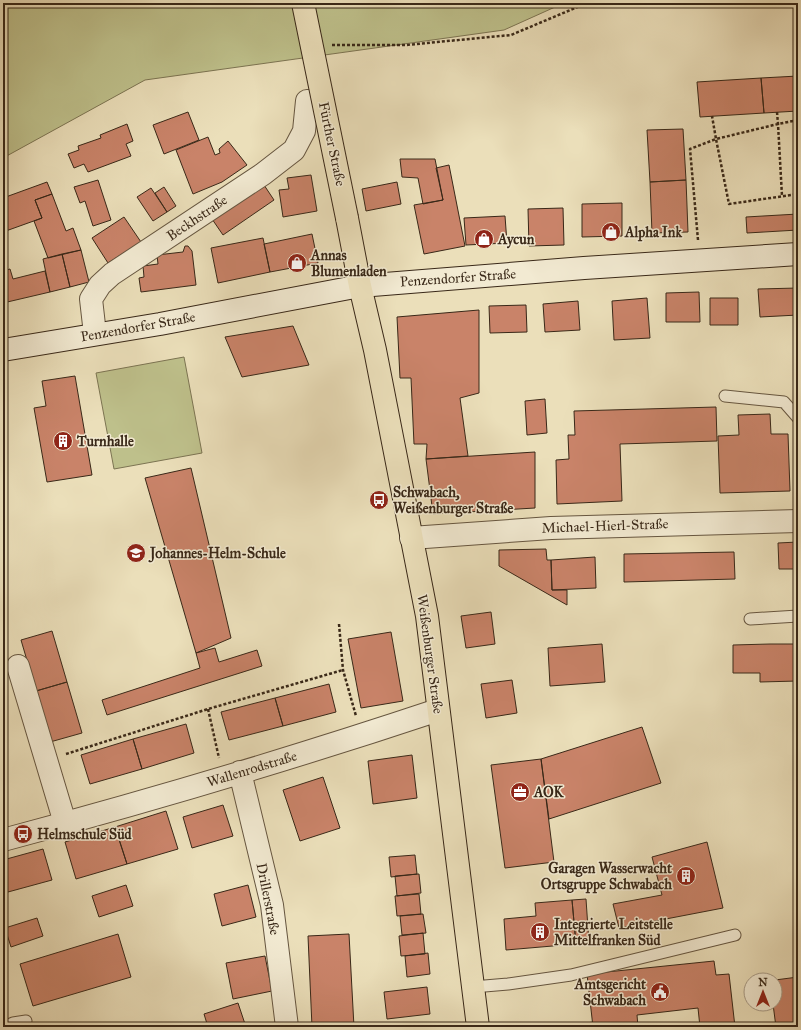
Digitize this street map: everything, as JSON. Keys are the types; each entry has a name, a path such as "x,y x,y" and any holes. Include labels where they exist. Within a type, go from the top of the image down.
{"main road":[{"name":"Fürther Straße","path":"303,3 360,286"},
{"name":"Weißenburger Straße","path":"360,286 375,350 427,616 478,1027"}],"street":[{"name":"Beckhstraße","path":"94,334 91,299 100,285 112,274 264,174 294,150 304,131 307,101"},
{"name":"Penzendorfer Straße","path":"3,350 160,324 360,286 584,268 798,254"},
{"name":"Michael-Hierl-Straße","path":"411,538 551,528 798,521"},
{"path":"18,666 65,823"},
{"name":"Wallenrodstraße","path":"3,840 232,775 438,710"},
{"name":"Drillerstraße","path":"232,775 272,905 287,1027"}],"lane":[{"path":"725,396 784,402 798,418"},
{"path":"750,619 798,616"},
{"path":"473,987 508,984 571,975 735,935"},
{"path":"4,1027 13,1023 26,1021"}],"path":[{"path":"331,45 406,45 511,35 587,3"},
{"path":"776,112 782,196"},
{"path":"712,116 729,204 798,194"},
{"path":"700,261 690,149 716,139 798,120"},
{"path":"339,624 344,670 362,735"},
{"path":"46,760 208,709 344,670"},
{"path":"208,709 232,775"},
{"path":"555,1027 592,1023"}],"green space":[{"path":"3,3 564,3 504,30 145,80 3,158"},
{"path":"184,357 202,453 114,469 96,373"}],"building":[{"path":"798,76 798,111 764,113 761,78"},
{"path":"761,78 764,113 700,117 697,82"},
{"path":"188,112 199,140 164,154 153,125"},
{"path":"127,124 133,141 126,144 131,156 88,172 84,164 74,168 68,154 79,150 78,146 101,138 100,135"},
{"path":"683,129 686,180 650,182 647,130"},
{"path":"208,137 215,155 220,153 219,149 228,141 247,165 222,182 193,194 176,150"},
{"path":"400,159 435,159 443,200 423,204 418,178 402,177"},
{"path":"449,165 465,246 424,254 414,205 443,200 436,168"},
{"path":"311,175 317,211 283,217 279,190 289,189 287,178"},
{"path":"98,180 111,220 93,226 85,201 80,203 74,187"},
{"path":"686,180 688,232 652,233 650,182"},
{"path":"47,182 52,194 35,200 42,218 3,232 3,198"},
{"path":"397,182 401,204 366,211 362,189"},
{"path":"264,185 274,200 223,235 212,219"},
{"path":"164,187 176,206 167,212 155,193"},
{"path":"151,188 167,212 153,221 137,197"},
{"path":"52,194 66,231 73,228 81,250 48,258 34,221 42,218 35,200"},
{"path":"622,203 622,236 582,237 582,204"},
{"path":"563,208 564,245 529,246 528,209"},
{"path":"798,214 798,230 747,233 746,217"},
{"path":"505,216 507,243 466,245 464,218"},
{"path":"124,217 141,242 108,263 92,238"},
{"path":"312,234 318,263 270,272 264,244"},
{"path":"263,238 270,272 218,283 211,248"},
{"path":"185,246 188,246 192,251 196,285 141,292 139,278 144,277 143,266 158,264 157,255 183,252"},
{"path":"81,250 89,282 70,287 62,254"},
{"path":"62,254 70,287 50,292 43,259"},
{"path":"10,269 13,279 45,271 50,292 3,303 3,271"},
{"path":"798,288 798,315 760,317 758,289"},
{"path":"699,292 700,322 666,322 666,293"},
{"path":"647,298 650,338 614,340 612,301"},
{"path":"710,298 738,298 738,325 710,325"},
{"path":"578,301 580,330 545,332 543,304"},
{"path":"526,305 527,332 490,333 489,306"},
{"path":"479,310 479,393 460,398 468,456 426,459 427,444 414,444 411,378 400,378 397,317"},
{"path":"293,326 309,365 242,377 225,337"},
{"name":"Turnhalle","path":"75,376 92,475 47,482 34,408 46,406 42,381"},
{"path":"545,399 547,433 527,435 525,401"},
{"path":"716,407 717,441 620,444 622,501 557,504 556,460 569,459 568,435 575,435 574,411"},
{"path":"770,414 771,434 788,434 790,491 720,493 718,436 739,435 738,415"},
{"path":"535,452 535,508 433,514 426,459"},
{"path":"191,468 231,638 196,653 145,478"},
{"path":"798,542 798,569 779,569 778,543"},
{"path":"546,549 547,560 551,560 552,590 567,590 567,605 499,566 499,550"},
{"path":"734,552 735,579 624,582 624,554"},
{"path":"595,557 596,588 552,590 551,560"},
{"path":"491,612 495,644 466,648 461,616"},
{"path":"52,631 67,682 36,691 21,640"},
{"path":"391,632 403,701 361,708 348,639"},
{"path":"602,644 605,682 550,686 548,648"},
{"path":"798,644 798,681 760,682 760,673 733,673 733,645"},
{"path":"215,648 219,662 257,650 262,666 107,715 102,700 200,668 196,653"},
{"path":"512,680 517,713 486,718 481,684"},
{"path":"67,682 82,733 50,742 36,691"},
{"path":"329,684 336,712 283,726 275,698"},
{"path":"275,698 283,726 229,740 221,712"},
{"path":"186,724 194,753 142,769 133,739"},
{"path":"642,727 661,783 549,819 541,759"},
{"path":"133,739 142,769 90,784 81,755"},
{"path":"412,755 417,798 373,804 368,761"},
{"name":"AOK","path":"541,759 554,862 505,868 491,765"},
{"path":"323,777 340,828 300,841 283,790"},
{"path":"223,805 233,836 192,848 183,817"},
{"path":"166,811 178,849 127,864 115,827"},
{"path":"115,827 127,864 76,879 65,842"},
{"name":"Garagen Wasserwacht Ortsgruppe Schwabach","path":"707,842 723,908 619,928 613,904 662,895 652,857"},
{"path":"43,849 52,880 8,892 3,876 3,860"},
{"path":"415,855 417,874 391,877 389,857"},
{"path":"419,874 421,893 397,896 395,876"},
{"path":"126,885 133,906 99,917 92,896"},
{"path":"248,885 256,917 222,926 214,894"},
{"path":"419,894 421,914 397,916 395,896"},
{"path":"586,899 589,943 576,944 572,900"},
{"name":"Integrierte Leitstelle Mittelfranken Süd","path":"572,900 576,944 506,950 504,919 536,916 535,903"},
{"path":"423,914 426,933 402,935 400,916"},
{"path":"37,918 43,936 11,947 5,928"},
{"path":"423,933 425,954 401,956 399,936"},
{"path":"118,934 131,977 33,1006 20,964"},
{"path":"349,934 354,1027 312,1027 308,936"},
{"path":"428,953 430,974 407,977 405,956"},
{"path":"265,956 272,991 233,999 226,963"},
{"name":"Amtsgericht Schwabach","path":"714,961 716,975 729,974 735,1027 700,1027 698,1008 637,1015 638,1027 593,1027 587,974"},
{"path":"798,977 798,1027 776,1027 774,1012 783,1012 783,979"},
{"path":"427,987 430,1014 387,1019 384,992"},
{"path":"238,1003 246,1027 208,1027 204,1014"}],"place":[{"name":"Alpha Ink","path":"611,232"},
{"name":"Aycun","path":"484,239"},
{"name":"Annas Blumenladen","path":"297,263"},
{"name":"Turnhalle","path":"63,441"},
{"name":"Schwabach, Weißenburger Straße","path":"379,500"},
{"name":"Johannes-Helm-Schule","path":"136,553"},
{"name":"AOK","path":"520,792"},
{"name":"Helmschule Süd","path":"23,834"},
{"name":"Garagen Wasserwacht Ortsgruppe Schwabach","path":"686,876"},
{"name":"Integrierte Leitstelle Mittelfranken Süd","path":"540,932"},
{"name":"Amtsgericht Schwabach","path":"660,992"}]}
